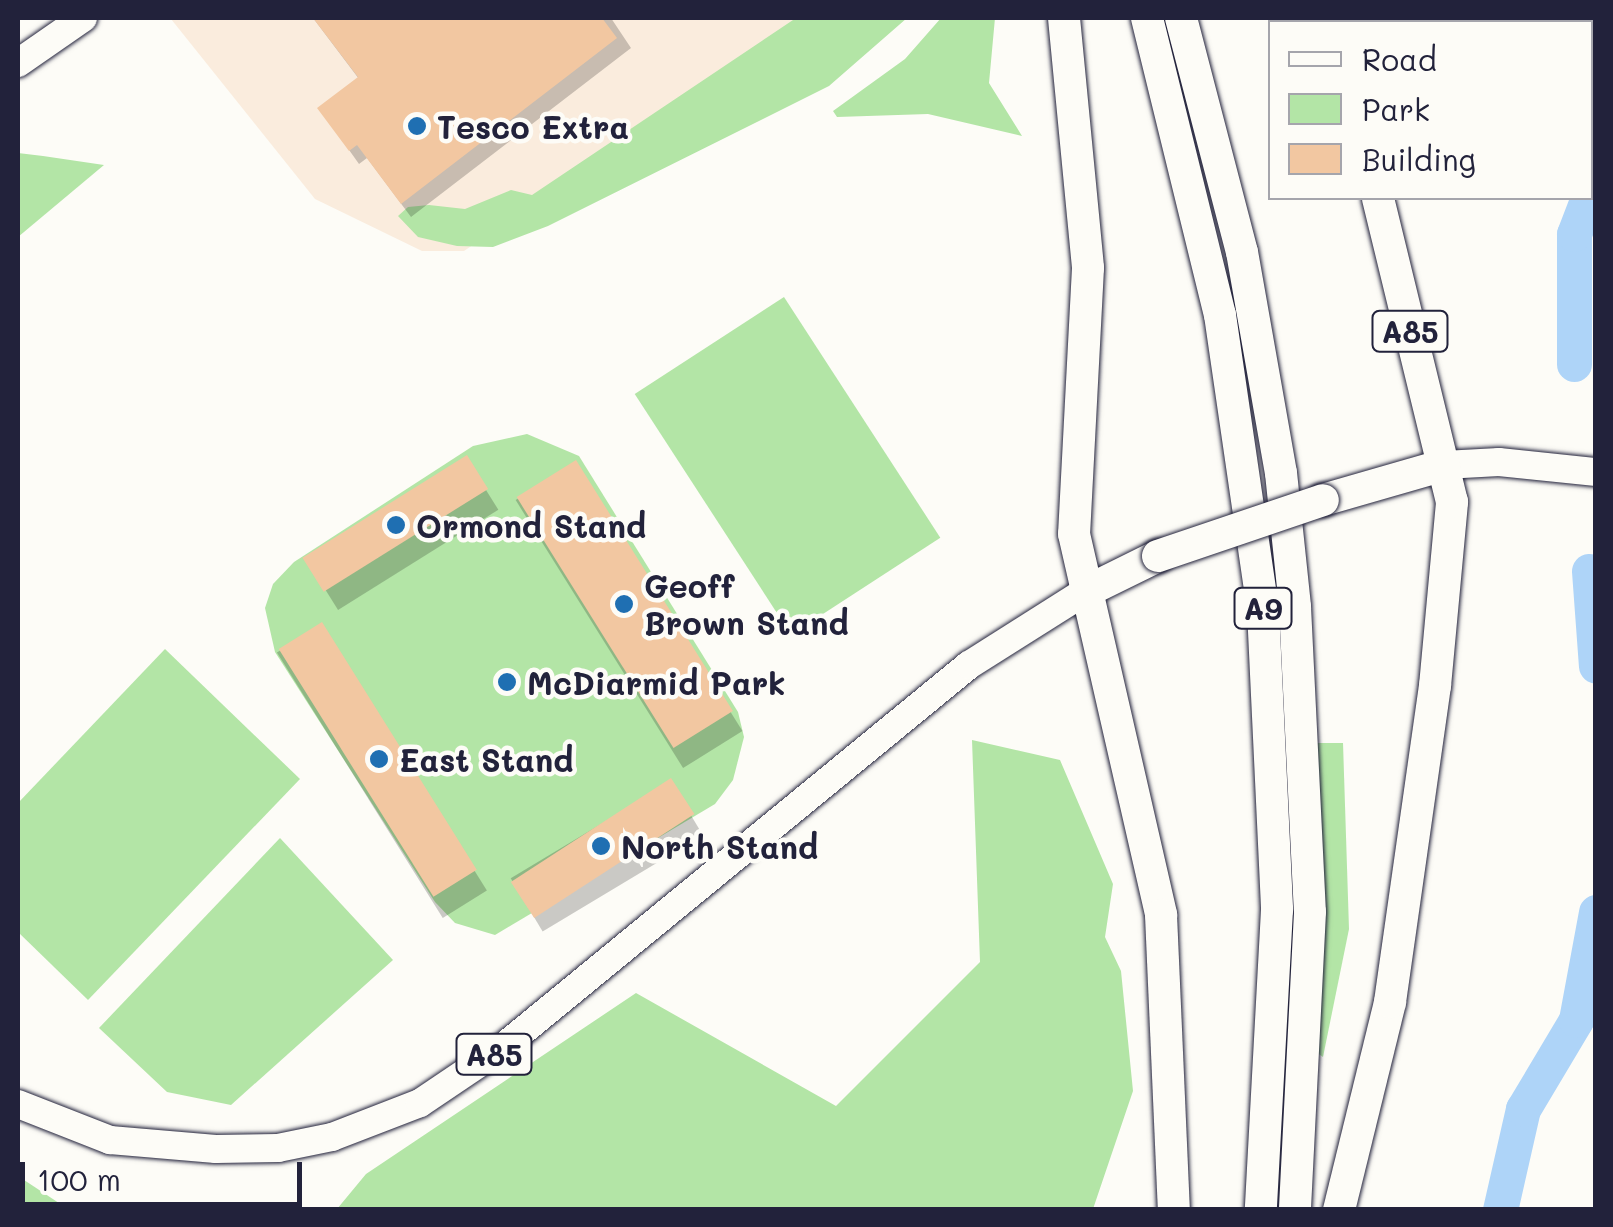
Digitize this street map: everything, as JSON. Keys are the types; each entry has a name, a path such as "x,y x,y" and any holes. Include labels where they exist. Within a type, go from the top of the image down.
{"highway":[{"path":"1064,18 1088,268 1074,534 1082,593 1119,710 1161,916 1174,1210"},
{"name":"A9","path":"1147,18 1220,315 1264,610 1277,910 1261,1210"},
{"name":"A9","path":"1181,18 1246,270 1281,473 1295,607 1310,912 1295,1210"},
{"name":"A85","path":"1082,593 1158,556 1323,500 1444,465 1378,200"},
{"path":"1339,1210 1390,1002 1432,706 1452,502 1444,465"}],"main road":[{"path":"18,63 74,20"},
{"path":"1444,465 1500,462 1596,472"},
{"name":"A85","path":"18,1104 110,1140 216,1149 278,1148 332,1137 420,1102 502,1048 968,664 1082,593"}],"shaded area":[{"path":"807,18 464,251 422,251 315,199 171,19"}],"green space":[{"path":"796,18 907,18 829,86 548,226 493,247 457,246 418,237 398,216 408,207 465,209 511,190 532,195"},
{"path":"941,18 995,18 989,83 1022,136 928,114 837,117 833,111 905,59"},
{"path":"1416,18 1537,18 1537,20"},
{"path":"18,153 43,156 104,165 18,237"},
{"path":"784,297 940,538 791,635 635,394"},
{"name":"McDiarmid Park","path":"527,434 579,456 738,712 744,737 733,780 715,804 495,935 455,923 435,902 275,652 265,608 273,584 294,562 473,446"},
{"path":"165,649 300,779 88,1000 18,932 18,803"},
{"path":"972,740 1060,760 1113,884 1105,937 1121,971 1133,1091 1093,1209 337,1209 366,1174 636,993 836,1106 980,962"},
{"path":"1315,743 1343,743 1349,929 1323,1057 1313,1050"},
{"path":"280,838 393,960 231,1105 167,1092 99,1028"},
{"path":"18,1176 68,1209 18,1209"}],"building":[{"name":"Tesco Extra","path":"313,18 602,18 617,38 401,204 357,145 349,151 317,108 358,77"},
{"name":"Ormond Stand","path":"467,455 488,489 324,592 302,558"},
{"name":"Geoff Brown Stand","path":"576,460 733,711 673,748 517,497"},
{"name":"East Stand","path":"322,622 477,870 433,897 279,649"},
{"name":"North Stand","path":"671,778 694,814 534,918 511,882"}],"waterway":[{"path":"1574,364 1574,234 1587,200"},
{"path":"1589,571 1596,666"},
{"path":"1500,1210 1523,1109 1576,1020 1596,912"}],"place":[{"name":"Tesco Extra","path":"417,126"},
{"name":"Ormond Stand","path":"396,525"},
{"name":"Geoff Brown Stand","path":"624,604"},
{"name":"McDiarmid Park","path":"507,682"},
{"name":"East Stand","path":"379,759"},
{"name":"North Stand","path":"601,846"}]}
